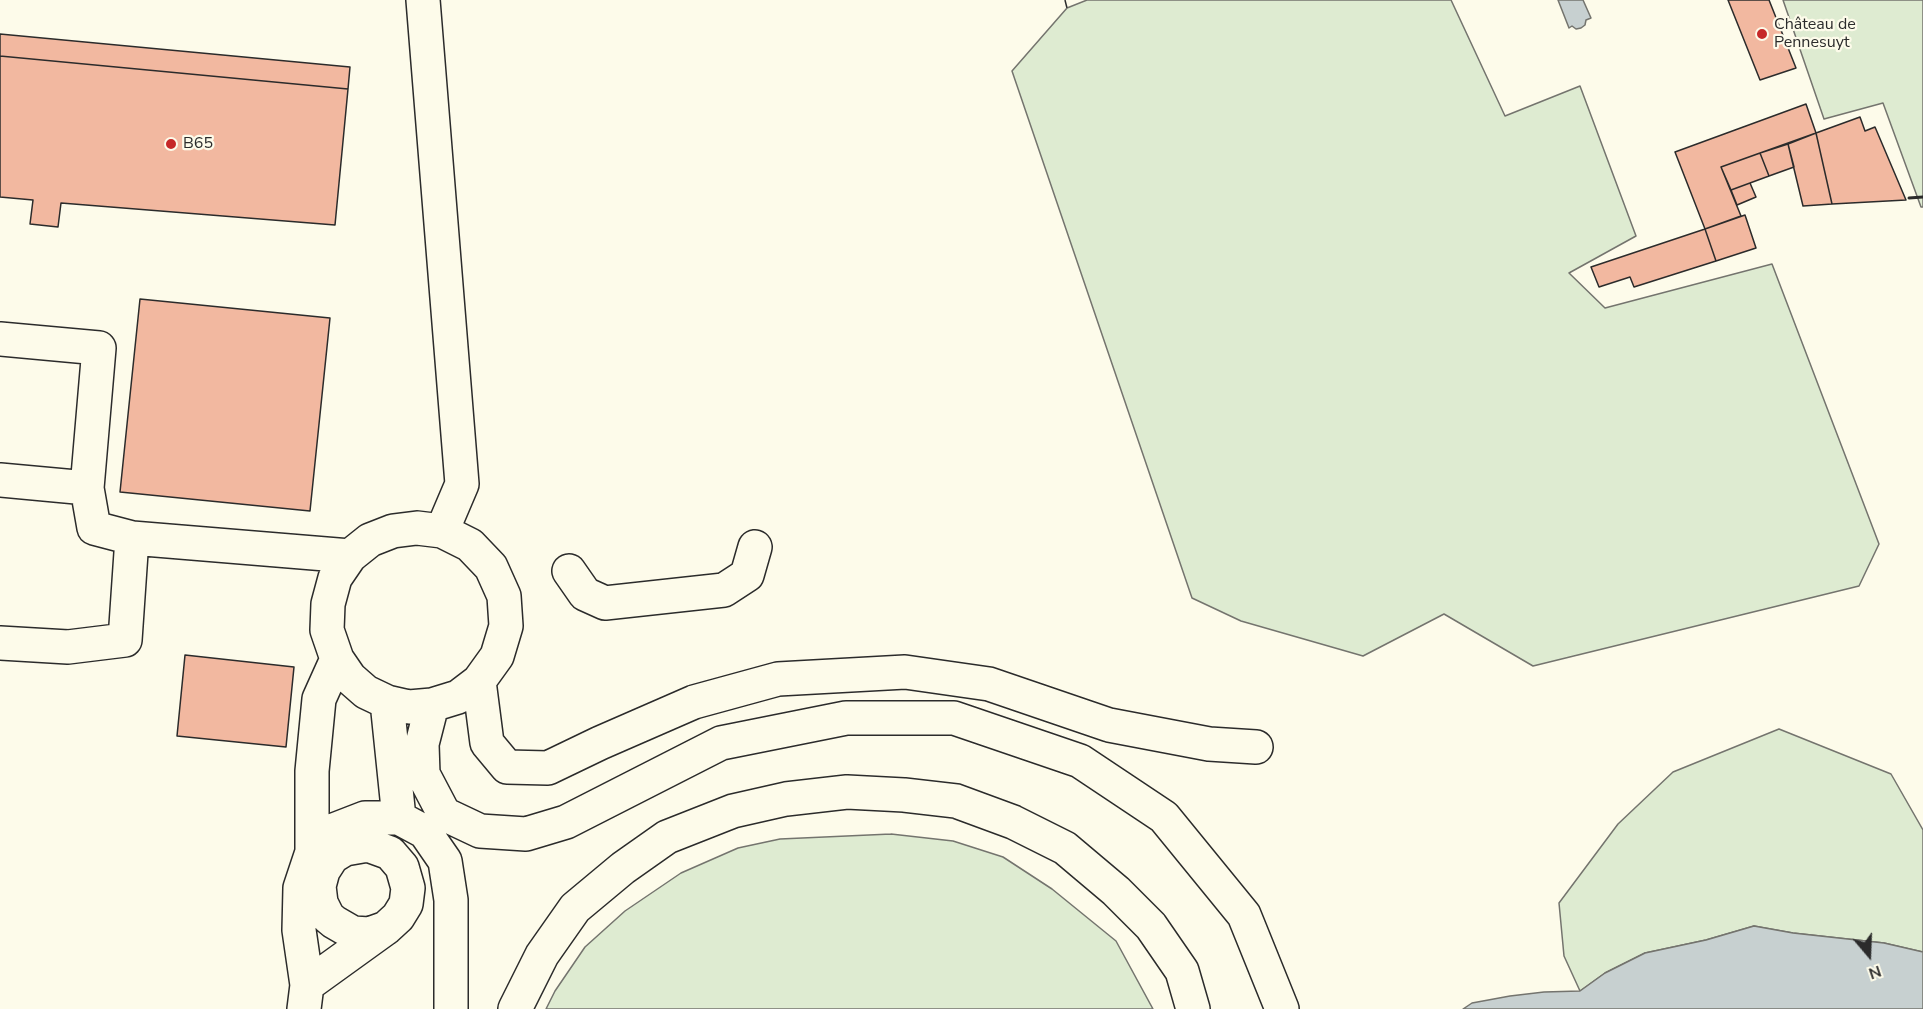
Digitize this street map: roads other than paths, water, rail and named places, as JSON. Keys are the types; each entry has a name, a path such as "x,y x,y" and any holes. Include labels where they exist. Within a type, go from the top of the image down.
{"lane":[{"path":"423,0 462,484 442,531"},
{"path":"0,339 99,348 87,488 94,528 132,538 350,556"},
{"path":"0,480 87,488"},
{"path":"417,528 442,531 470,545 491,567 504,596 506,626 497,656 479,681 458,697 432,705 409,707 387,702 366,692 350,678 337,659 327,630 327,604 335,578 350,556 370,540 393,531 417,528"},
{"path":"0,643 68,647 125,640 132,538"},
{"path":"569,571 585,594 605,603 724,590 747,575 755,547"},
{"path":"306,997 299,930 300,888 312,852 312,771 319,699 337,659"},
{"path":"479,681 487,742 507,767 548,768 694,702 778,679 905,672 989,684 1108,725 1209,744 1256,747"},
{"path":"387,702 399,818"},
{"path":"432,705 422,744 423,774 444,814 480,831 526,834 567,822 722,743 846,718 954,718 1080,761 1164,818 1244,915 1282,1009"},
{"path":"515,1009 542,955 575,908 623,868 667,837 733,811 786,799 848,792 956,801 1013,822 1065,848 1116,891 1151,926 1182,971 1193,1009"},
{"path":"312,852 334,830 365,818 399,818 425,832 445,861 451,900 451,1009"},
{"path":"306,997 387,928"}],"place":[{"name":"Château de Pennesuyt","path":"1762,34"},
{"name":"B65","path":"171,144"}]}
